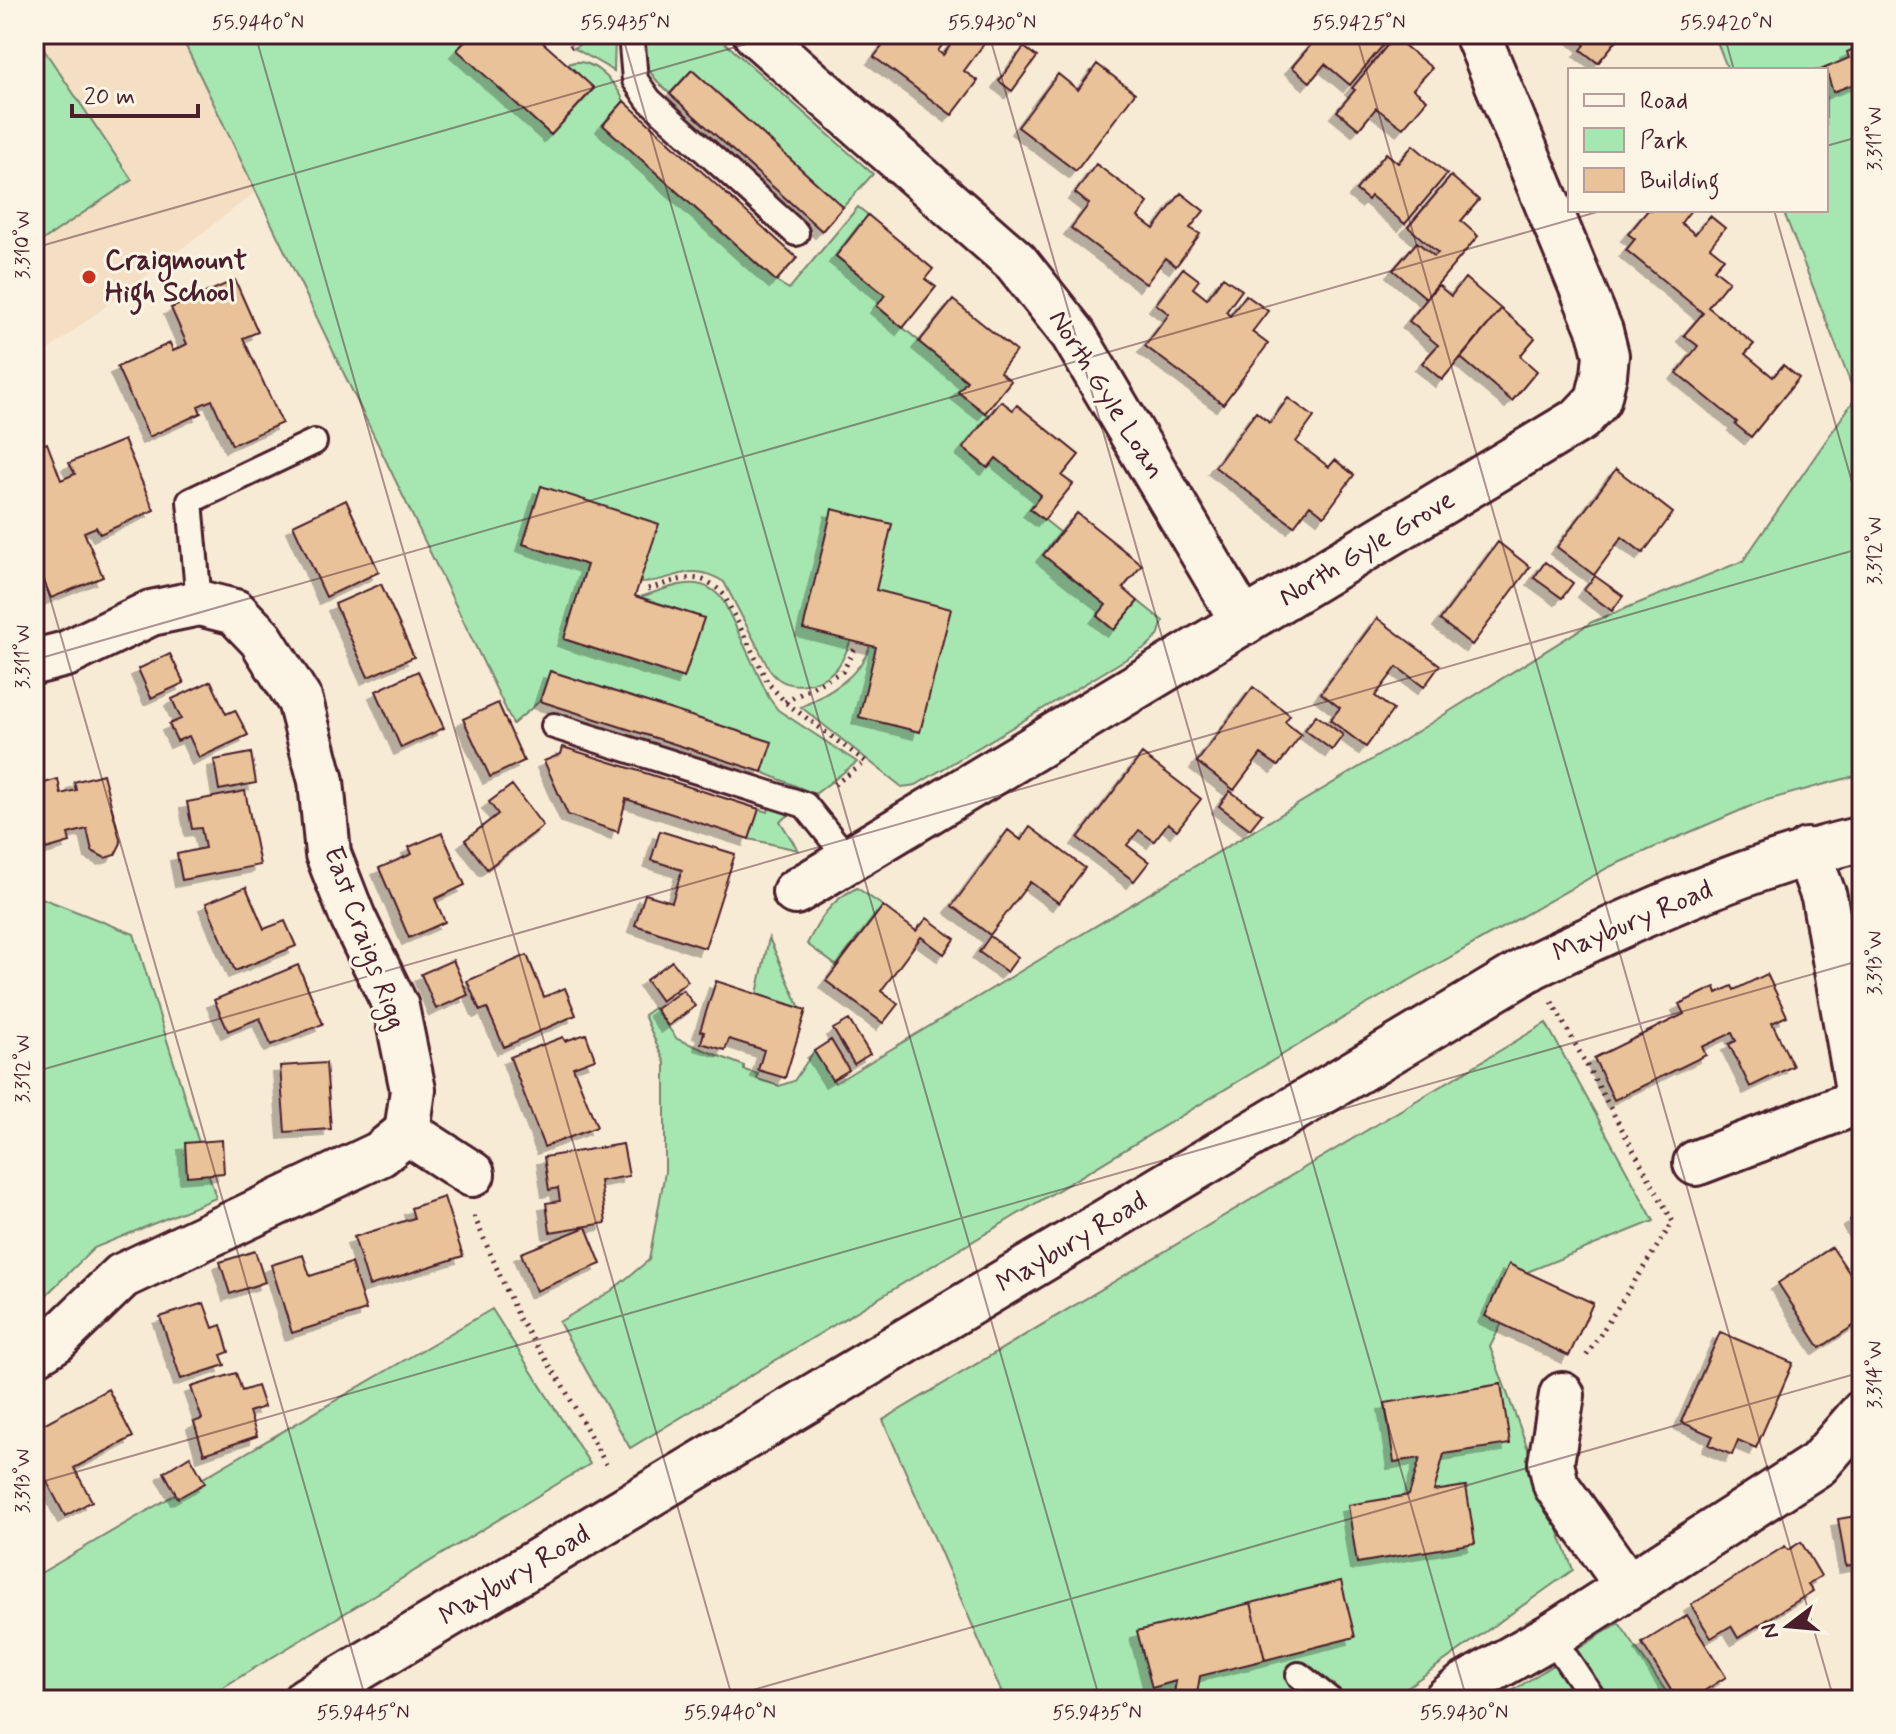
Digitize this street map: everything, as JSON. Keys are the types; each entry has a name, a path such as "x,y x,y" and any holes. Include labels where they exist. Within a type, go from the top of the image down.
{"street":[{"name":"North Gyle Loan","path":"756,34 1016,262 1073,334 1244,623"},
{"name":"North Gyle Grove","path":"795,892 1580,419 1598,400 1606,355 1600,331 1477,34"},
{"name":"East Craigs Rigg","path":"34,662 66,654 151,613 199,603 235,612 261,639 300,701 321,781 328,854 353,918 396,1007 413,1090 407,1132"},
{"name":"Maybury Road","path":"306,1700 1533,966 1616,927 1807,851 1862,839"},
{"path":"1696,1163 1860,1101 1857,1055 1824,897 1807,851"},
{"path":"34,1354 56,1340 122,1276 380,1154 407,1132 472,1174"},
{"path":"1562,1395 1551,1463 1556,1485 1627,1585"},
{"path":"1446,1700 1465,1685 1551,1636 1818,1464 1862,1413"}],"lane":[{"path":"631,34 635,80 649,100 796,233"},
{"path":"199,603 190,501 314,442"},
{"path":"554,726 805,805 849,860"},
{"path":"1551,1636 1594,1700"},
{"path":"1299,1675 1330,1700"}],"path":[{"path":"570,47 590,34"},
{"path":"648,589 687,578 704,579 714,584 724,595 768,683 785,702 866,762 805,805"},
{"path":"785,702 843,671 855,648"},
{"path":"1533,966 1673,1222 1562,1395"},
{"path":"472,1174 471,1208 518,1317 562,1384 631,1507"}],"shaded area":[{"name":"Craigmount High School","path":"34,34 180,34 256,192 34,361"}],"green space":[{"path":"180,34 472,34 458,50 551,135 594,89 568,64 585,63 609,79 624,101 603,125 776,281 789,289 858,207 868,215 836,256 885,295 877,306 967,381 959,392 989,416 964,448 987,468 996,458 1041,495 1031,509 1061,533 1044,555 1106,605 1097,616 1114,630 1138,601 1163,621 1158,636 1146,647 916,785 902,787 801,707 833,690 851,675 870,646 851,640 841,662 828,675 801,685 784,682 769,669 724,582 711,575 691,572 639,582 542,486 523,544 587,565 564,639 684,678 704,618 640,597 685,584 706,586 724,602 769,698 778,710 857,762 815,794 762,772 771,742 550,671 540,701 513,724"},
{"path":"597,34 615,34 614,71 574,48"},
{"path":"643,34 715,34 873,174 843,207 692,70 670,94 648,68"},
{"path":"1714,34 1862,34 1862,774 1760,802 1609,867 1350,1014 630,1448 559,1322 611,1291 649,1260 665,1172 665,1063 644,1015 654,1008 677,1039 744,1066 744,1070 758,1074 757,1079 779,1086 794,1081 814,1051 835,1083 1391,748 1592,622 1743,561 1856,397 1784,212 1828,212 1828,68 1727,68"},
{"path":"34,35 132,180 34,246"},
{"path":"770,803 781,807 788,816 780,821 798,850 749,839 759,809 768,812"},
{"path":"857,888 883,906 837,966 807,944 821,918 833,904"},
{"path":"34,895 134,934 216,1198 94,1248 34,1307"},
{"path":"769,938 800,1008 757,994"},
{"path":"1546,1023 1654,1221 1527,1272 1490,1347 1573,1570 1389,1700 1005,1700 883,1420"},
{"path":"492,1309 590,1464 202,1700 34,1700 34,1577"},
{"path":"1619,1623 1672,1700 1498,1700"}],"building":[{"path":"472,34 546,34 540,40 594,88 551,135 457,50"},
{"path":"892,34 950,34 938,51 943,55 959,34 977,34 986,41 964,71 978,81 952,115 874,57"},
{"path":"1320,34 1356,34 1363,40 1368,34 1386,34 1390,37 1350,85 1325,64 1310,82 1292,67"},
{"path":"1572,34 1622,34 1598,63 1581,50 1585,45"},
{"path":"1394,37 1432,68 1413,89 1427,100 1403,128 1376,108 1359,129 1337,111"},
{"path":"1862,45 1862,89 1859,82 1833,92 1828,68 1825,68 1849,58 1847,52"},
{"path":"1024,47 1037,57 1012,91 999,81"},
{"path":"1097,64 1135,93 1076,171 1018,127 1058,74 1078,90"},
{"path":"692,70 843,207 822,231 670,94"},
{"path":"624,101 797,258 776,281 603,125"},
{"path":"1413,145 1447,174 1405,224 1371,196 1368,200 1356,190 1386,153 1398,163"},
{"path":"1096,164 1148,203 1138,217 1154,229 1181,193 1204,211 1190,228 1200,234 1176,266 1165,258 1146,284 1071,228 1089,204 1075,193"},
{"path":"1451,176 1479,200 1461,221 1478,236 1426,298 1393,270 1417,242 1434,256 1438,253 1408,227"},
{"path":"1646,212 1689,212 1681,223 1695,234 1710,216 1725,228 1710,247 1724,258 1714,269 1729,281 1708,307 1754,344 1745,354 1773,377 1783,365 1799,378 1751,437 1677,373 1698,346 1684,335 1703,313 1626,250 1635,239 1628,234"},
{"path":"868,215 933,269 925,279 936,287 903,328 877,306 885,295 836,256"},
{"path":"1183,268 1199,280 1193,288 1207,299 1223,277 1242,290 1226,312 1230,316 1246,295 1268,311 1252,332 1268,344 1223,404 1145,346 1169,314 1156,304"},
{"path":"1465,278 1501,309 1442,380 1422,363 1438,345 1409,321 1438,285 1451,296"},
{"path":"235,280 258,332 243,338 282,423 232,445 212,400 198,406 201,413 149,437 117,367 170,343 173,351 187,344 171,308"},
{"path":"953,300 1016,351 1000,372 1011,381 985,413 958,392 967,381 919,342"},
{"path":"1501,309 1535,338 1520,356 1537,371 1512,401 1461,358"},
{"path":"1288,398 1314,417 1296,442 1329,467 1335,460 1354,475 1324,516 1310,505 1294,526 1215,467 1256,412 1270,423"},
{"path":"1001,401 1013,410 1017,405 1079,455 1062,476 1073,484 1044,520 1030,509 1041,495 996,458 988,468 963,448"},
{"path":"124,440 154,510 100,534 96,527 84,532 103,577 51,598 34,559 34,448 47,443 61,480 75,474 69,463"},
{"path":"1616,469 1673,513 1643,553 1622,537 1594,575 1557,547"},
{"path":"541,486 659,524 635,596 704,618 684,678 564,639 587,565 523,544"},
{"path":"346,500 379,572 326,597 293,525"},
{"path":"832,509 892,524 876,590 951,609 920,732 859,717 876,647 803,629"},
{"path":"1077,513 1142,565 1123,588 1138,601 1114,630 1097,616 1106,605 1043,555"},
{"path":"1498,542 1530,567 1472,645 1440,620"},
{"path":"1545,562 1573,583 1562,598 1534,578"},
{"path":"1595,576 1623,596 1612,611 1584,590"},
{"path":"381,584 414,657 368,677 335,604"},
{"path":"1377,618 1440,665 1424,687 1397,667 1375,696 1393,710 1366,747 1330,720 1340,708 1321,693"},
{"path":"170,654 184,683 151,698 138,669"},
{"path":"418,671 444,728 401,748 376,691"},
{"path":"550,671 772,742 762,772 540,701"},
{"path":"211,681 226,714 235,710 248,735 199,758 189,736 177,741 169,724 181,719 172,699"},
{"path":"1253,687 1290,715 1285,722 1301,735 1278,766 1261,754 1234,790 1197,762"},
{"path":"498,703 524,761 490,777 463,719"},
{"path":"1316,715 1343,735 1332,750 1305,730"},
{"path":"563,747 759,809 749,839 626,799 618,832 568,815 544,761 561,754"},
{"path":"251,753 256,783 219,790 214,760"},
{"path":"1142,754 1201,799 1177,830 1168,823 1154,841 1139,830 1127,845 1149,862 1134,881 1078,838"},
{"path":"103,774 121,843 115,855 105,858 92,851 87,829 68,834 70,842 46,849 34,804 34,786 58,779 61,794 76,790 74,782"},
{"path":"512,785 543,826 487,869 465,840 498,814 489,802"},
{"path":"245,791 260,865 182,880 177,854 205,848 201,828 192,829 187,802"},
{"path":"1230,791 1262,814 1250,829 1219,806"},
{"path":"1030,827 1085,868 1059,903 1030,882 990,935 952,906 1008,830 1021,840"},
{"path":"660,831 735,854 705,948 635,925 645,894 672,902 682,870 651,860"},
{"path":"442,833 465,885 435,899 445,922 409,938 379,868 412,854 409,847"},
{"path":"246,887 264,929 285,921 296,946 235,971 206,903"},
{"path":"883,906 916,931 927,918 955,939 944,954 921,937 881,991 898,1004 883,1023 826,981"},
{"path":"990,936 1018,957 1007,972 979,952"},
{"path":"527,955 544,997 565,988 576,1015 504,1047 487,1008 480,1011 467,981"},
{"path":"453,960 468,995 436,1009 421,974"},
{"path":"672,961 688,981 661,1001 646,980"},
{"path":"298,965 323,1024 271,1045 260,1018 228,1031 214,1000"},
{"path":"1767,974 1787,1016 1772,1023 1793,1066 1750,1087 1729,1044 1736,1041 1732,1033 1702,1047 1706,1055 1614,1100 1594,1058 1684,1014 1679,1004 1715,987 1717,993 1732,986 1734,990"},
{"path":"716,981 806,1010 785,1078 758,1070 764,1050 729,1039 725,1050 701,1043 704,1032 700,1031"},
{"path":"683,990 695,1006 668,1026 656,1009"},
{"path":"849,1020 870,1054 854,1064 833,1029"},
{"path":"586,1034 595,1059 573,1067 597,1127 544,1147 510,1057 563,1037 565,1041"},
{"path":"831,1040 849,1070 832,1080 814,1051"},
{"path":"326,1063 331,1129 285,1132 280,1066"},
{"path":"222,1140 224,1173 187,1176 185,1143"},
{"path":"623,1144 629,1176 600,1181 606,1223 550,1232 546,1203 560,1201 558,1188 549,1190 544,1157"},
{"path":"444,1197 463,1256 369,1286 354,1237 414,1218 411,1208"},
{"path":"1862,1214 1862,1242 1850,1220"},
{"path":"586,1227 601,1264 536,1291 521,1253"},
{"path":"1832,1247 1852,1277 1862,1271 1862,1320 1820,1348 1778,1283"},
{"path":"255,1251 265,1282 230,1294 220,1262"},
{"path":"303,1255 310,1276 351,1263 366,1310 292,1333 271,1265"},
{"path":"1509,1264 1593,1303 1569,1356 1485,1316"},
{"path":"204,1303 213,1328 221,1325 229,1352 221,1355 225,1365 181,1379 160,1317"},
{"path":"1720,1332 1793,1363 1756,1448 1738,1440 1732,1455 1709,1445 1713,1436 1681,1422"},
{"path":"236,1373 242,1391 257,1386 264,1407 249,1412 257,1436 204,1454 194,1422 202,1419 191,1387"},
{"path":"1501,1384 1510,1444 1444,1454 1434,1491 1466,1486 1475,1543 1357,1563 1348,1505 1409,1495 1420,1458 1394,1462 1385,1403"},
{"path":"108,1389 133,1437 74,1468 92,1501 65,1516 34,1457 34,1429"},
{"path":"190,1456 205,1483 178,1498 164,1472"},
{"path":"1862,1515 1862,1563 1846,1566 1838,1519"},
{"path":"1801,1542 1821,1576 1808,1584 1813,1591 1738,1638 1731,1626 1711,1638 1691,1605 1785,1546 1788,1550"},
{"path":"1341,1581 1355,1637 1265,1660 1251,1603"},
{"path":"1251,1603 1265,1660 1200,1676 1196,1700 1173,1700 1176,1681 1152,1688 1137,1631"},
{"path":"1687,1615 1726,1677 1690,1700 1677,1700 1642,1643"}],"place":[{"name":"Craigmount High School","path":"89,277"}]}
